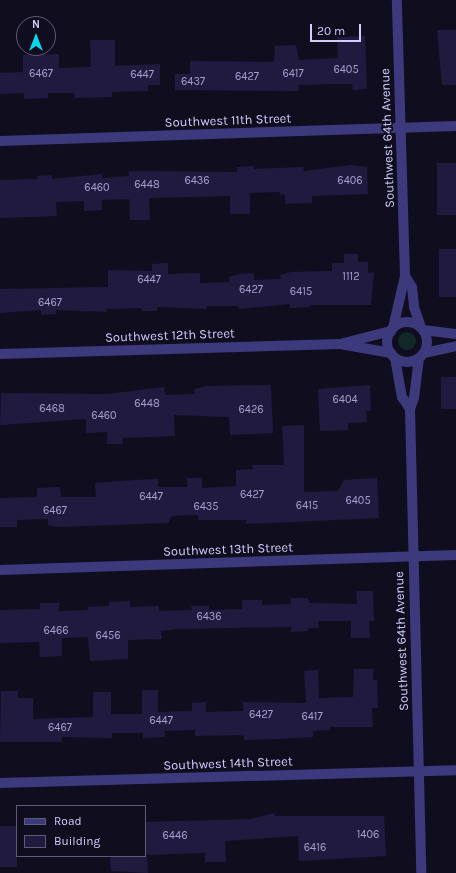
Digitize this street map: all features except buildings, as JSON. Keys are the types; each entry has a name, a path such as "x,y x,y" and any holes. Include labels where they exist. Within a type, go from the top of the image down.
{"street":[{"name":"Southwest 64th Avenue","path":"392,329 400,288 405,276 397,0"},
{"name":"Southwest 11th Street","path":"0,141 456,126"},
{"name":"Southwest 64th Avenue","path":"405,276 412,287 414,307 422,329"},
{"path":"456,334 422,329 407,322 392,329 387,342 393,355 407,362 421,356 456,346"},
{"name":"Southwest 12th Street","path":"340,344 392,329"},
{"path":"421,356 427,341 422,329"},
{"name":"Southwest 12th Street","path":"0,354 340,344 393,355"},
{"name":"Southwest 64th Avenue","path":"393,355 402,397 410,409"},
{"name":"Southwest 64th Avenue","path":"421,356 414,398 410,409 421,873"},
{"name":"Southwest 13th Street","path":"0,570 413,556 456,556"},
{"name":"Southwest 14th Street","path":"0,783 456,770"}],"green space":[{"path":"403,332 411,332 416,337 414,348 411,350 403,350 398,345 398,337"}]}
